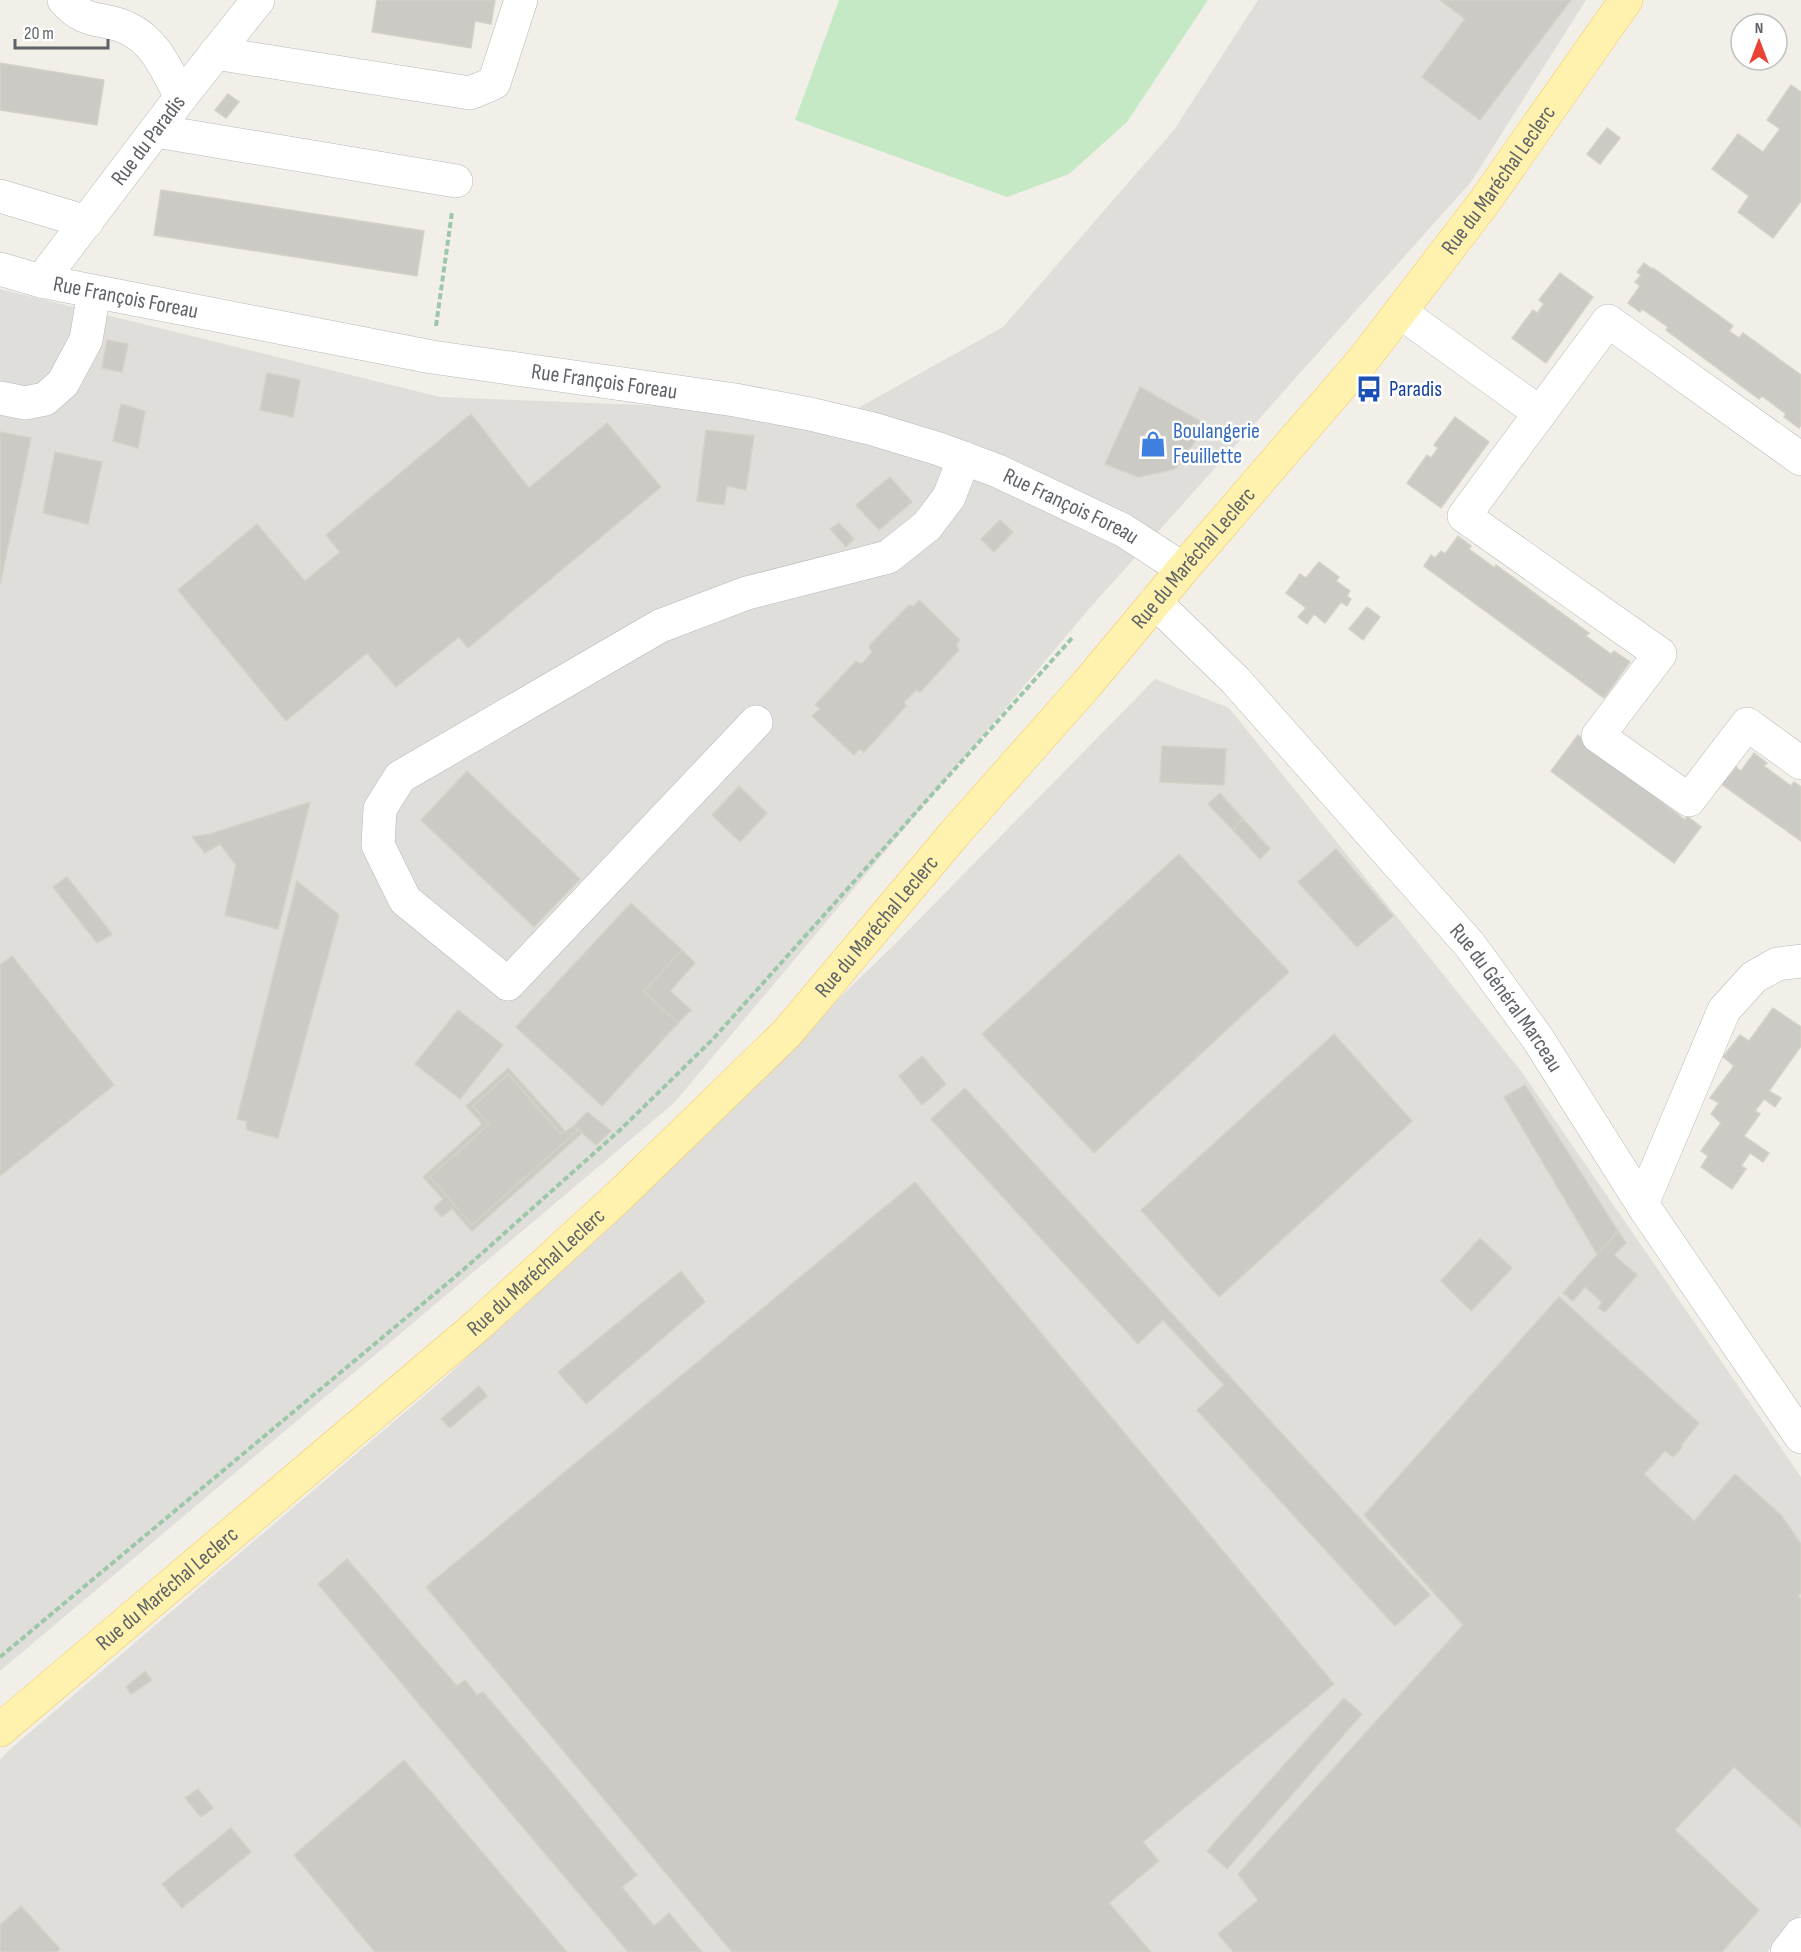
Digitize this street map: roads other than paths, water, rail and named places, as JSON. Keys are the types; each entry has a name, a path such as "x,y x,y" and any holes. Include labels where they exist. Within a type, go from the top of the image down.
{"main road":[{"name":"Rue du Maréchal Leclerc","path":"0,1730 478,1325 618,1197 778,1041 1364,359 1485,201 1626,0"}],"street":[{"path":"64,0 86,18 125,26 148,42 160,56 181,97"},
{"name":"Rue du Paradis","path":"41,281 258,0"},
{"path":"215,53 470,93 494,83 521,0"},
{"path":"156,131 456,181"},
{"path":"0,196 87,222"},
{"name":"Rue François Foreau","path":"0,269 41,281 94,292 432,357 735,400 810,414 895,436 998,471 1123,530 1183,569"},
{"path":"0,398 25,403 45,399 63,383 86,340 94,292"},
{"path":"1400,312 1540,413"},
{"path":"1801,459 1608,321 1464,516 1660,654 1598,736 1689,800 1747,724 1801,763"},
{"path":"756,722 508,984 405,900 378,845 380,809 399,777 660,626 747,593 888,557 927,526 949,497 964,458"},
{"name":"Rue du Général Marceau","path":"1155,602 1236,681 1470,945 1538,1039 1642,1204 1801,1437"},
{"path":"1642,1204 1724,1010 1754,976 1777,964 1801,962"},
{"path":"1787,1952 1801,1934"}],"place":[{"name":"Paradis","path":"1369,389"},
{"name":"Boulangerie Feuillette","path":"1153,444"}]}
